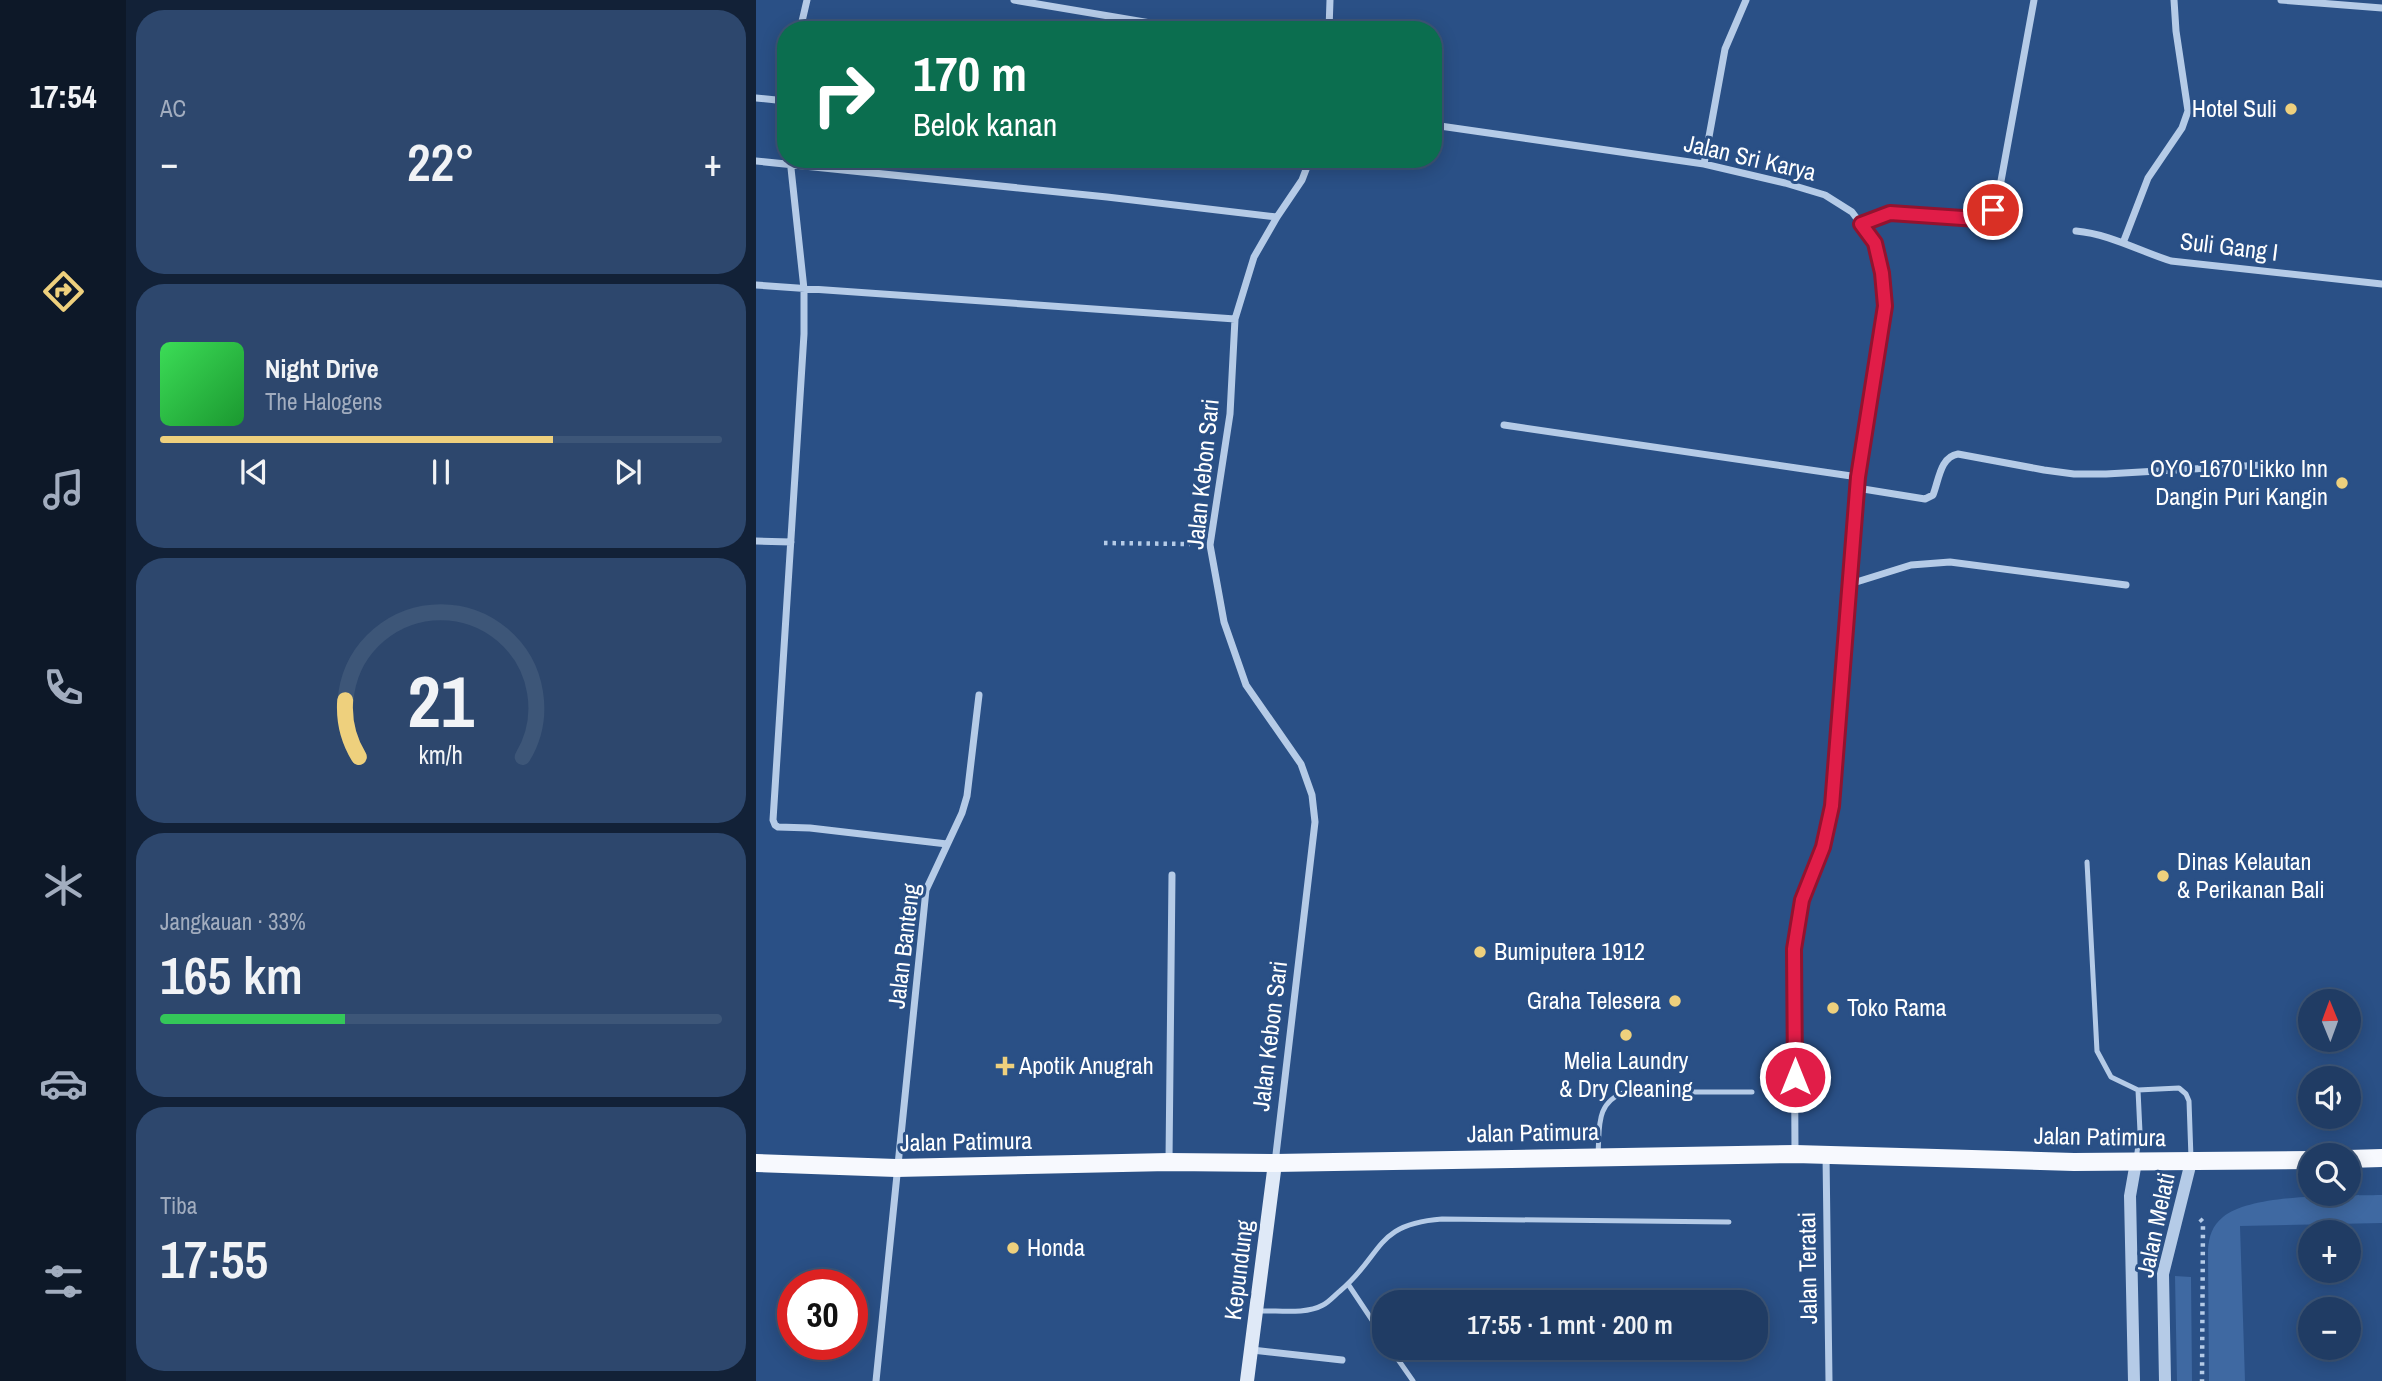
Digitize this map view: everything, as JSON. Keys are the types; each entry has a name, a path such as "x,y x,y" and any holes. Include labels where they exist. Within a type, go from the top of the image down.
{"main road":[{"name":"Jalan Patimura","path":"756,1163 896,1168 1795,1154 2074,1162 2298,1160"},
{"path":"2361,1159 2382,1158"},
{"name":"Kepundung","path":"1247,1381 1275,1163"}],"street":[{"path":"802,21 807,0"},
{"path":"1014,0 1139,21"},
{"path":"1330,21 1331,0"},
{"path":"1704,164 1725,49 1746,0"},
{"path":"1861,224 1890,213 1977,219 1993,210 1999,192 2034,0"},
{"path":"2123,243 2148,178 2182,128 2188,111 2174,0"},
{"path":"2281,0 2382,8"},
{"path":"756,97 777,100"},
{"name":"Jalan Sri Karya","path":"1442,126 1704,164 1825,195 1852,212 1875,243 1882,273 1885,306 1858,477 1832,806 1823,847 1802,900 1794,949 1795,1154"},
{"path":"756,161 777,162"},
{"path":"791,168 804,289 801,410 775,825 947,844"},
{"path":"843,168 1277,217"},
{"name":"Jalan Kebon Sari","path":"1275,1163 1315,821 1314,808 1301,764 1246,685 1224,622 1210,545 1230,414 1235,319 1254,257 1302,180 1307,168"},
{"name":"Suli Gang I","path":"2076,231 2108,237 2171,261 2382,284"},
{"path":"756,285 1235,319"},
{"path":"1504,425 1858,477"},
{"path":"1857,488 1925,499 1933,495 1944,462 1950,455 1958,454 2044,471 2074,474 2279,464"},
{"path":"756,541 791,542"},
{"path":"1850,584 1911,565 1950,562 2126,585"},
{"name":"Jalan Banteng","path":"876,1381 926,890 962,813 967,796 979,695"},
{"path":"1169,1162 1172,875"},
{"name":"Jalan Teratai","path":"1826,1155 1829,1381"},
{"name":"Jalan Melati","path":"2134,1381 2130,1196 2136,1162"},
{"name":"Jalan Melati","path":"2165,1381 2163,1274 2191,1162"},
{"path":"1252,1350 1342,1360"}],"lane":[{"path":"2087,862 2097,1051 2110,1077 2138,1090 2179,1088 2186,1094 2189,1101 2191,1162"},
{"path":"2136,1162 2140,1132 2138,1090"},
{"path":"1598,1157 1601,1114 1613,1097 1625,1092 1752,1092"},
{"path":"1258,1311 1305,1310 1323,1305 1348,1284 1380,1244 1396,1229 1417,1221 1443,1219 1729,1223"},
{"path":"1348,1284 1372,1320"},
{"path":"1398,1360 1413,1381"}],"path":[{"path":"1104,543 1210,545"},
{"path":"2183,1201 2203,1222 2202,1381"}],"shaded area":[{"path":"2361,1195 2382,1195 2382,1223 2361,1223 2361,1220 2298,1220 2298,1225 2240,1226 2245,1381 2209,1381 2208,1250 2209,1240 2219,1220 2237,1209 2298,1197 2298,1206 2361,1206"},
{"path":"2175,1276 2191,1277 2192,1381 2177,1381"}],"place":[{"name":"Hotel Suli","path":"2291,109"},
{"name":"OYO 1670 Likko Inn Dangin Puri Kangin","path":"2342,483"},
{"name":"Dinas Kelautan & Perikanan Bali","path":"2163,876"},
{"name":"Bumiputera 1912","path":"1480,952"},
{"name":"Graha Telesera","path":"1675,1001"},
{"name":"Toko Rama","path":"1833,1008"},
{"name":"Melia Laundry & Dry Cleaning","path":"1626,1035"},
{"name":"Apotik Anugrah","path":"1005,1066"},
{"name":"Honda","path":"1013,1248"}],"route":[{"path":"1795,1077 1794,949 1802,900 1823,847 1832,806 1858,477 1885,306 1882,273 1875,243 1861,224 1890,213 1977,219 1993,210"}]}
